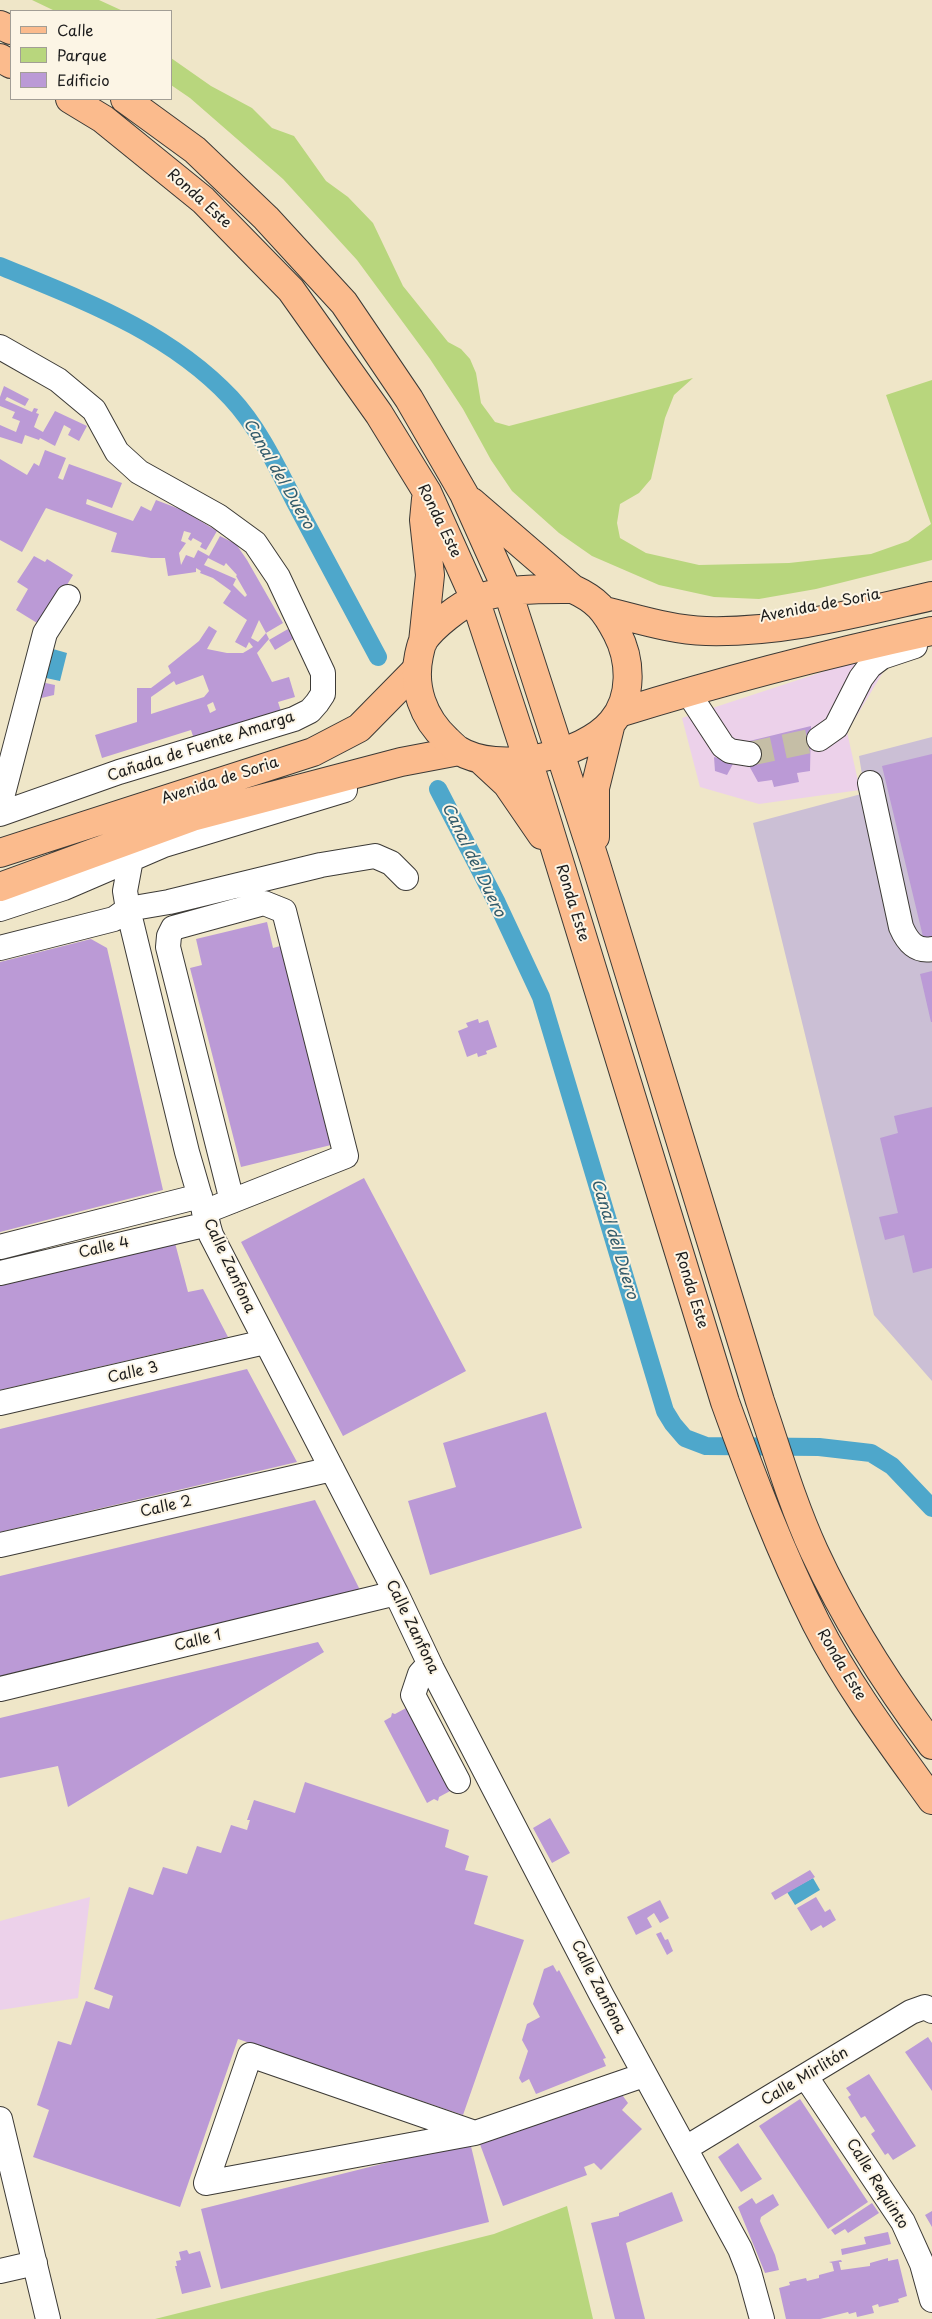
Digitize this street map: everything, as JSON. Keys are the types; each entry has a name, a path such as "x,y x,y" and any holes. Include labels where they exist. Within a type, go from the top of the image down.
{"main road":[{"name":"Ronda Este","path":"72,100 103,119 203,200 291,290 379,414 427,492 475,599 528,760 725,1402 755,1486 817,1624 874,1720 932,1800"},
{"path":"126,100 195,150 266,218 344,303 409,399 464,494 508,592 595,861 760,1401 789,1487 814,1551 843,1606 900,1702 932,1745"},
{"path":"427,492 424,520 430,575 423,642 416,670 419,696 426,715 438,732 470,755 516,796 559,860"},
{"path":"464,494 518,543 589,599 621,641 628,664 627,688 615,718 595,788 595,861"},
{"path":"423,642 448,616 475,599 531,589 589,599"},
{"name":"Avenida de Soria","path":"589,599 679,628 705,631 772,630 932,596"},
{"path":"615,718 687,691 855,648 932,631"},
{"name":"Avenida de Soria","path":"0,853 313,752 359,728 416,670"},
{"name":"Avenida de Soria","path":"0,887 192,817 401,762 470,755 504,761 528,760 559,754 590,740 615,718"}],"street":[{"name":"Cañada de Fuente Amarga","path":"0,347 58,380 94,410 117,452 139,472 218,516 255,543 278,577 324,673 323,694 317,704 310,711 294,719 119,772 0,814"},
{"name":"Avenida de Soria","path":"589,599 673,616 710,619 770,618 932,582"},
{"path":"0,805 45,634 68,597"},
{"path":"819,739 836,728 861,678 870,666 882,657 932,638"},
{"path":"687,691 723,746 730,751 749,754"},
{"name":"Avenida de Soria","path":"0,910 64,888 164,845 373,781 401,762"},
{"path":"870,783 901,927 906,940 916,947 932,949"},
{"path":"0,948 114,919 128,909 169,902 321,865 375,856 391,863 406,878"},
{"name":"Calle Zanfona","path":"131,859 125,891 128,909 187,1152 211,1235 396,1594 429,1664 644,2075 686,2148 740,2249 749,2272 762,2319"},
{"name":"Calle Zanfona","path":"64,888 106,888 116,893 128,909"},
{"path":"0,1247 204,1211 232,1201 346,1156 284,911 264,903 173,928 169,936 168,947 232,1201"},
{"path":"148,992 178,986"},
{"name":"Calle 4","path":"0,1273 204,1211"},
{"name":"Calle 3","path":"0,1403 265,1342"},
{"name":"Calle 2","path":"0,1545 332,1469"},
{"name":"Calle 1","path":"0,1689 396,1594"},
{"path":"429,1664 420,1674 413,1695 458,1781"},
{"name":"Calle Mirlitón","path":"686,2148 912,2012 928,2009"},
{"path":"475,2133 250,2055 206,2183 475,2133 644,2075"},
{"name":"Calle Requinto","path":"806,2077 903,2222 922,2264 932,2300"},
{"path":"0,2119 48,2319"},
{"path":"0,2272 34,2263"}],"shaded area":[{"path":"868,657 888,664 847,732 860,790 759,804 700,787 682,718"},
{"path":"932,737 932,1381 874,1315 753,823 865,793 859,756"},
{"path":"90,1897 78,1998 0,2010 0,1921"}],"green space":[{"path":"32,0 99,0 121,10 53,10"},
{"path":"172,59 211,86 252,108 272,128 294,136 326,181 348,197 373,223 403,286 448,342 461,349 470,359 476,373 481,403 495,422 509,426 693,378 674,395 665,418 651,479 639,493 620,504 617,523 620,538 646,553 699,565 789,563 871,554 908,541 931,524 886,395 932,380 932,560 816,589 759,599 714,597 659,585 592,556 559,533 512,491 491,460 463,409 430,359 357,260 283,179 190,98 172,86"},
{"path":"567,2206 593,2319 155,2319 494,2234"}],"water":[{"path":"53,649 67,653 60,681 46,678"},
{"path":"813,1878 820,1890 795,1905 787,1892"}],"building":[{"path":"4,386 29,399 25,406 7,397 5,400 32,412 34,408 38,409 36,413 39,414 34,427 43,432 55,411 87,426 79,441 68,435 71,429 64,425 55,446 40,438 39,440 25,435 22,444 0,437 0,425 16,432 20,421 12,418 15,412 0,406 0,397"},
{"path":"45,450 66,458 58,478 63,480 69,464 122,483 112,508 87,499 86,504 133,521 141,506 151,511 156,500 182,510 217,531 206,550 200,547 202,543 193,538 191,541 188,539 191,533 184,531 181,541 186,543 179,553 181,565 186,555 194,558 198,550 209,556 220,536 236,544 283,623 266,633 269,639 257,653 272,682 289,677 295,697 278,702 281,711 194,739 191,730 102,758 95,735 137,722 137,688 151,688 171,673 168,666 199,641 209,626 217,631 207,649 227,653 243,653 253,647 249,642 246,648 235,642 247,620 223,603 231,591 213,578 200,573 201,571 196,568 196,572 168,576 165,558 151,558 111,552 117,533 46,508 22,552 0,540 0,459 27,475 34,463 39,466","holes":["208,558 224,566 226,563 237,575 247,595 245,597 233,585 236,579 204,565","259,620 266,633 258,642 251,638","203,675 209,691 204,697 151,714 151,697 174,681 176,685","213,702 216,710 210,713 207,705"]},
{"path":"34,556 45,562 47,559 73,575 42,626 16,610 28,589 17,582"},
{"path":"288,629 293,639 275,650 269,640"},
{"path":"36,681 55,685 54,695 33,700"},
{"path":"811,726 810,771 797,773 799,782 774,787 772,780 758,782 737,744"},
{"path":"932,754 932,943 925,945 882,766"},
{"path":"714,757 734,762 727,775 715,771"},
{"path":"267,922 273,948 284,945 331,1145 241,1167 190,968 202,965 196,939"},
{"path":"91,939 107,948 163,1190 0,1232 0,962"},
{"path":"932,971 932,1022 931,1022 920,974"},
{"path":"478,1019 479,1023 488,1020 497,1047 486,1051 487,1054 478,1057 477,1053 467,1057 458,1031 468,1027 466,1023"},
{"path":"932,1107 932,1268 913,1273 904,1235 885,1240 879,1217 898,1213 880,1138 898,1133 894,1116"},
{"path":"364,1178 466,1371 343,1436 241,1242"},
{"path":"175,1243 188,1292 203,1289 228,1337 0,1390 0,1286"},
{"path":"247,1369 297,1462 0,1532 0,1429"},
{"path":"546,1412 582,1528 430,1575 408,1501 456,1487 443,1443"},
{"path":"315,1500 360,1590 0,1677 0,1576"},
{"path":"318,1642 324,1652 68,1807 58,1766 0,1778 0,1718"},
{"path":"408,1707 452,1790 439,1797 438,1801 434,1799 427,1803 384,1721 391,1717 392,1713 395,1714"},
{"path":"305,1782 449,1830 445,1847 469,1856 465,1870 488,1876 474,1924 524,1940 463,2115 238,2039 180,2207 33,2157 49,2110 37,2105 58,2041 71,2045 86,2001 109,2009 113,1996 94,1989 129,1887 153,1895 163,1867 187,1874 197,1846 221,1853 231,1825 247,1830 250,1820 247,1820 254,1800 295,1813"},
{"path":"550,1818 570,1853 552,1863 533,1828"},
{"path":"810,1870 815,1877 775,1900 771,1893"},
{"path":"816,1897 825,1912 830,1909 836,1920 823,1928 821,1925 811,1931 797,1908"},
{"path":"660,1900 669,1918 660,1923 654,1913 647,1918 652,1927 636,1935 627,1917"},
{"path":"661,1932 665,1940 668,1939 673,1951 667,1955 656,1934"},
{"path":"553,1965 557,1972 559,1970 606,2058 603,2059 606,2066 536,2094 529,2079 522,2083 519,2078 528,2051 522,2040 527,2024 540,2017 533,2004 544,1969"},
{"path":"928,2037 932,2043 932,2091 905,2052"},
{"path":"869,2074 916,2146 893,2160 888,2153 885,2155 871,2134 875,2131 865,2116 861,2118 848,2097 851,2095 846,2088"},
{"path":"620,2092 628,2103 622,2110 642,2129 601,2170 594,2163 584,2167 587,2175 503,2206 478,2139 586,2099 593,2106 605,2093"},
{"path":"800,2099 868,2202 828,2229 759,2126"},
{"path":"470,2142 489,2222 221,2289 201,2209"},
{"path":"738,2143 762,2179 741,2192 718,2157"},
{"path":"672,2192 683,2221 626,2243 645,2319 615,2319 591,2223 619,2216 619,2213"},
{"path":"773,2194 779,2205 761,2217 760,2221 775,2255 779,2270 765,2273 738,2207 752,2198 756,2204"},
{"path":"872,2203 879,2213 848,2233 845,2229 835,2235 831,2230"},
{"path":"932,2211 932,2227 925,2215"},
{"path":"888,2232 891,2244 842,2255 841,2249 866,2244 864,2237"},
{"path":"187,2250 189,2254 200,2251 211,2287 182,2294 175,2266 177,2266 176,2261 181,2260 179,2252"},
{"path":"888,2258 888,2261 898,2259 907,2296 898,2299 899,2302 879,2307 878,2304 872,2306 874,2313 857,2317 856,2312 849,2314 848,2312 820,2319 786,2319 779,2288 790,2285 789,2282 806,2278 807,2281 834,2271 832,2263 829,2262 841,2260 842,2262 839,2262 841,2270 870,2266 870,2263"}],"waterway":[{"name":"Canal del Duero","path":"0,266 93,305 152,336 206,374 231,398 267,448 378,657"},
{"name":"Canal del Duero","path":"438,789 497,903 541,997 665,1411 673,1424 685,1438 706,1446 819,1447 871,1453 892,1466 932,1508"}],"tunnel":[{"path":"749,754 819,739"}]}
